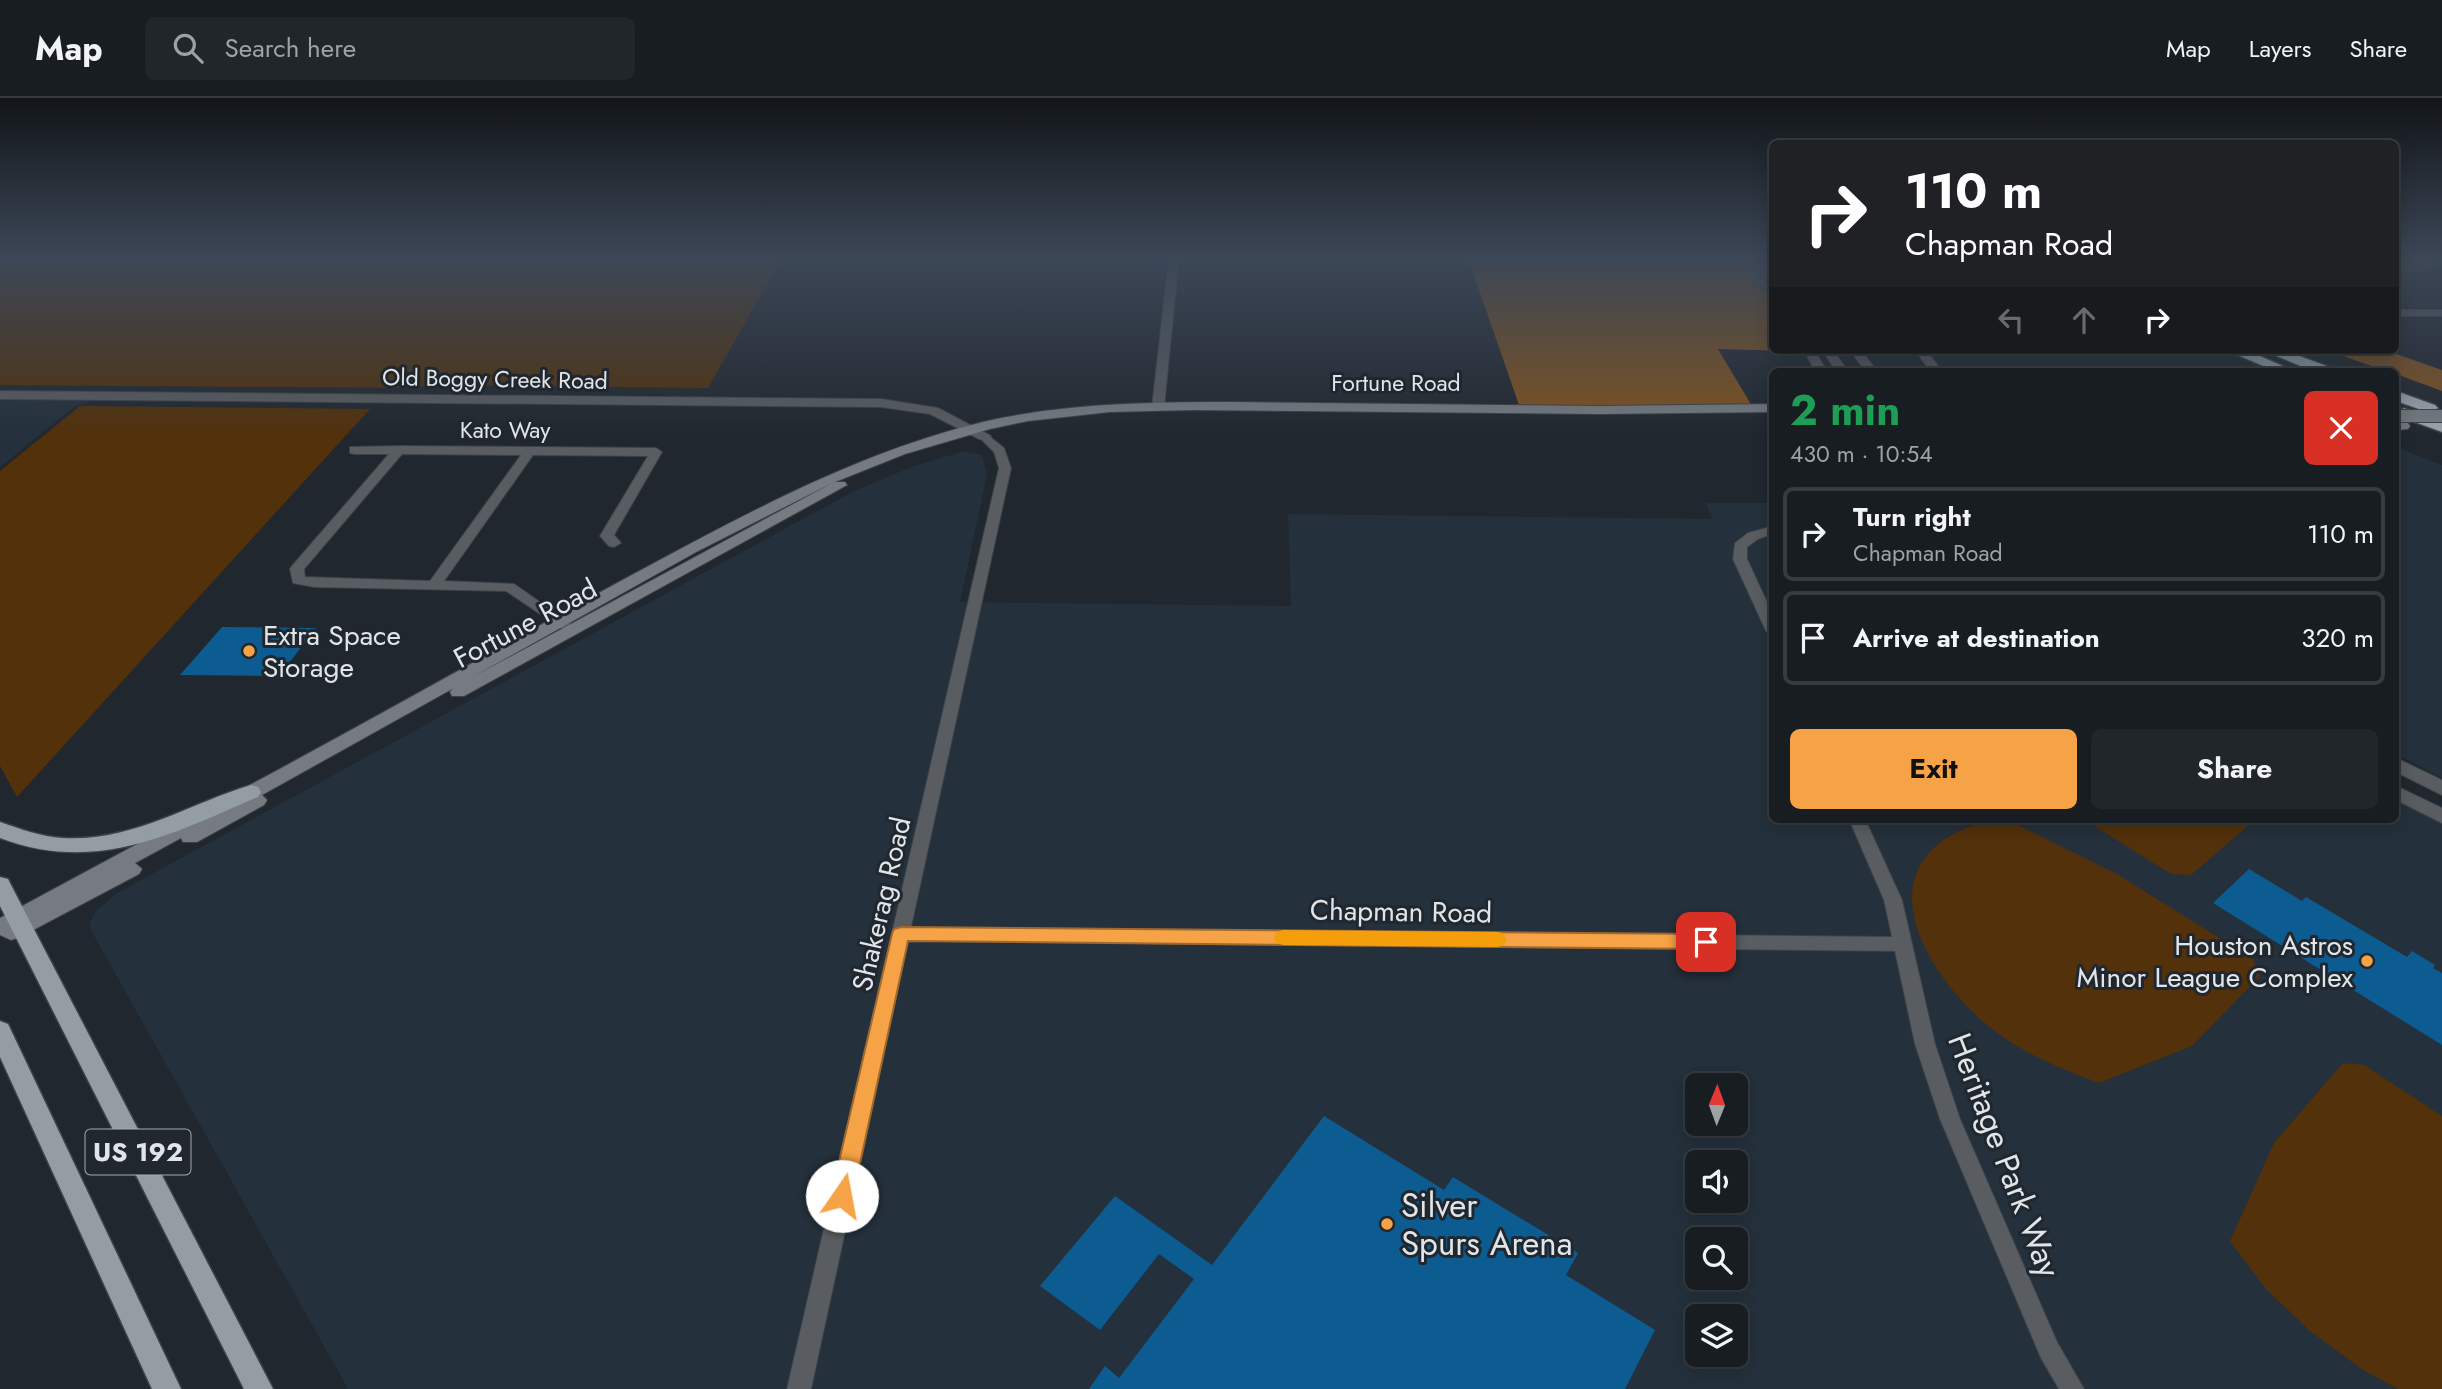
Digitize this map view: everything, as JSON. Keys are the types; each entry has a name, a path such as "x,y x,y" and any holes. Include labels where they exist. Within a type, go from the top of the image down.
{"highway":[{"path":"2244,354 2282,368"},
{"path":"2280,354 2319,368"},
{"path":"2399,397 2442,414"},
{"path":"2399,411 2442,426"},
{"path":"0,830 20,841 46,846 98,845 146,834 251,792"},
{"name":"US 192","path":"0,885 10,927 259,1389"},
{"name":"US 192","path":"0,1031 167,1389"}],"main road":[{"name":"Fortune Road","path":"10,927 251,792 564,626 841,484 883,465 977,433 1098,411 1158,407 1769,411"},
{"path":"2399,422 2442,414"},
{"path":"2399,422 2442,426"},
{"name":"Fortune Road","path":"10,927 564,626"}],"street":[{"path":"1158,407 1168,318"},
{"path":"1858,354 1869,368"},
{"path":"1923,354 1934,368"},
{"name":"Old Boggy Creek Road","path":"0,394 881,404 933,411 977,433"},
{"name":"Shakerag Road","path":"799,1389 1005,468 1000,451 977,433"},
{"name":"Kato Way","path":"354,450 656,452 607,536 614,543"},
{"path":"399,450 298,569 298,580 314,583 509,587 564,626"},
{"path":"434,586 530,451"},
{"path":"1769,531 1753,536 1740,546 1741,559 1769,622"},
{"path":"2399,766 2442,788"},
{"path":"2399,794 2442,816"},
{"name":"Heritage Park Way","path":"1859,823 1893,900 1925,1044 1950,1119 2049,1350 2072,1389"},
{"name":"Chapman Road","path":"901,934 1901,944"}],"shaded area":[{"path":"0,318 748,318 708,388 0,385"},
{"path":"1489,318 1769,318 1769,350 1718,349 1752,406 1519,405"},
{"path":"2337,354 2396,354 2442,370 2442,391 2399,375 2399,368 2377,368"},
{"path":"0,398 93,399 75,406 0,467"},
{"path":"80,406 370,409 17,797 0,766 0,471"},
{"path":"2399,448 2442,465 2442,778 2399,756"},
{"path":"964,451 982,455 987,475 960,602 1291,606 1288,514 1712,519 1706,503 1769,503 1769,823 2399,823 2399,801 2442,823 2442,1389 348,1389 92,932 89,924 96,911 117,893 854,491 914,466"},
{"path":"2014,823 2117,874 2253,959 2260,976 2192,1046 2099,1083 2026,1051 1999,1034 1963,1003 1926,950 1915,921 1912,893 1919,867 1938,844 1971,826"},
{"path":"2089,823 2251,823 2191,875 2171,874"},
{"path":"2343,1063 2364,1065 2442,1116 2442,1389 2398,1389 2363,1370 2310,1331 2266,1289 2230,1241 2274,1143"}],"building":[{"name":"Extra Space Storage","path":"222,627 316,628 279,676 180,675"},
{"name":"Houston Astros Minor League Complex","path":"2249,869 2302,901 2306,897 2407,957 2412,951 2435,965 2433,968 2442,973 2442,1045 2213,903"},
{"name":"Silver Spurs Arena","path":"1324,1116 1444,1190 1453,1177 1578,1253 1566,1275 1655,1330 1625,1389 1089,1389 1105,1366 1119,1378 1194,1279 1159,1254 1100,1330 1040,1286 1115,1196 1212,1265"}],"slow traffic":[{"path":"1283,938 1498,940"}],"place":[{"name":"Extra Space Storage","path":"249,651"},
{"name":"Houston Astros Minor League Complex","path":"2367,961"},
{"name":"Silver Spurs Arena","path":"1387,1224"}],"route":[{"path":"842,1196 901,934 1706,942"}]}
